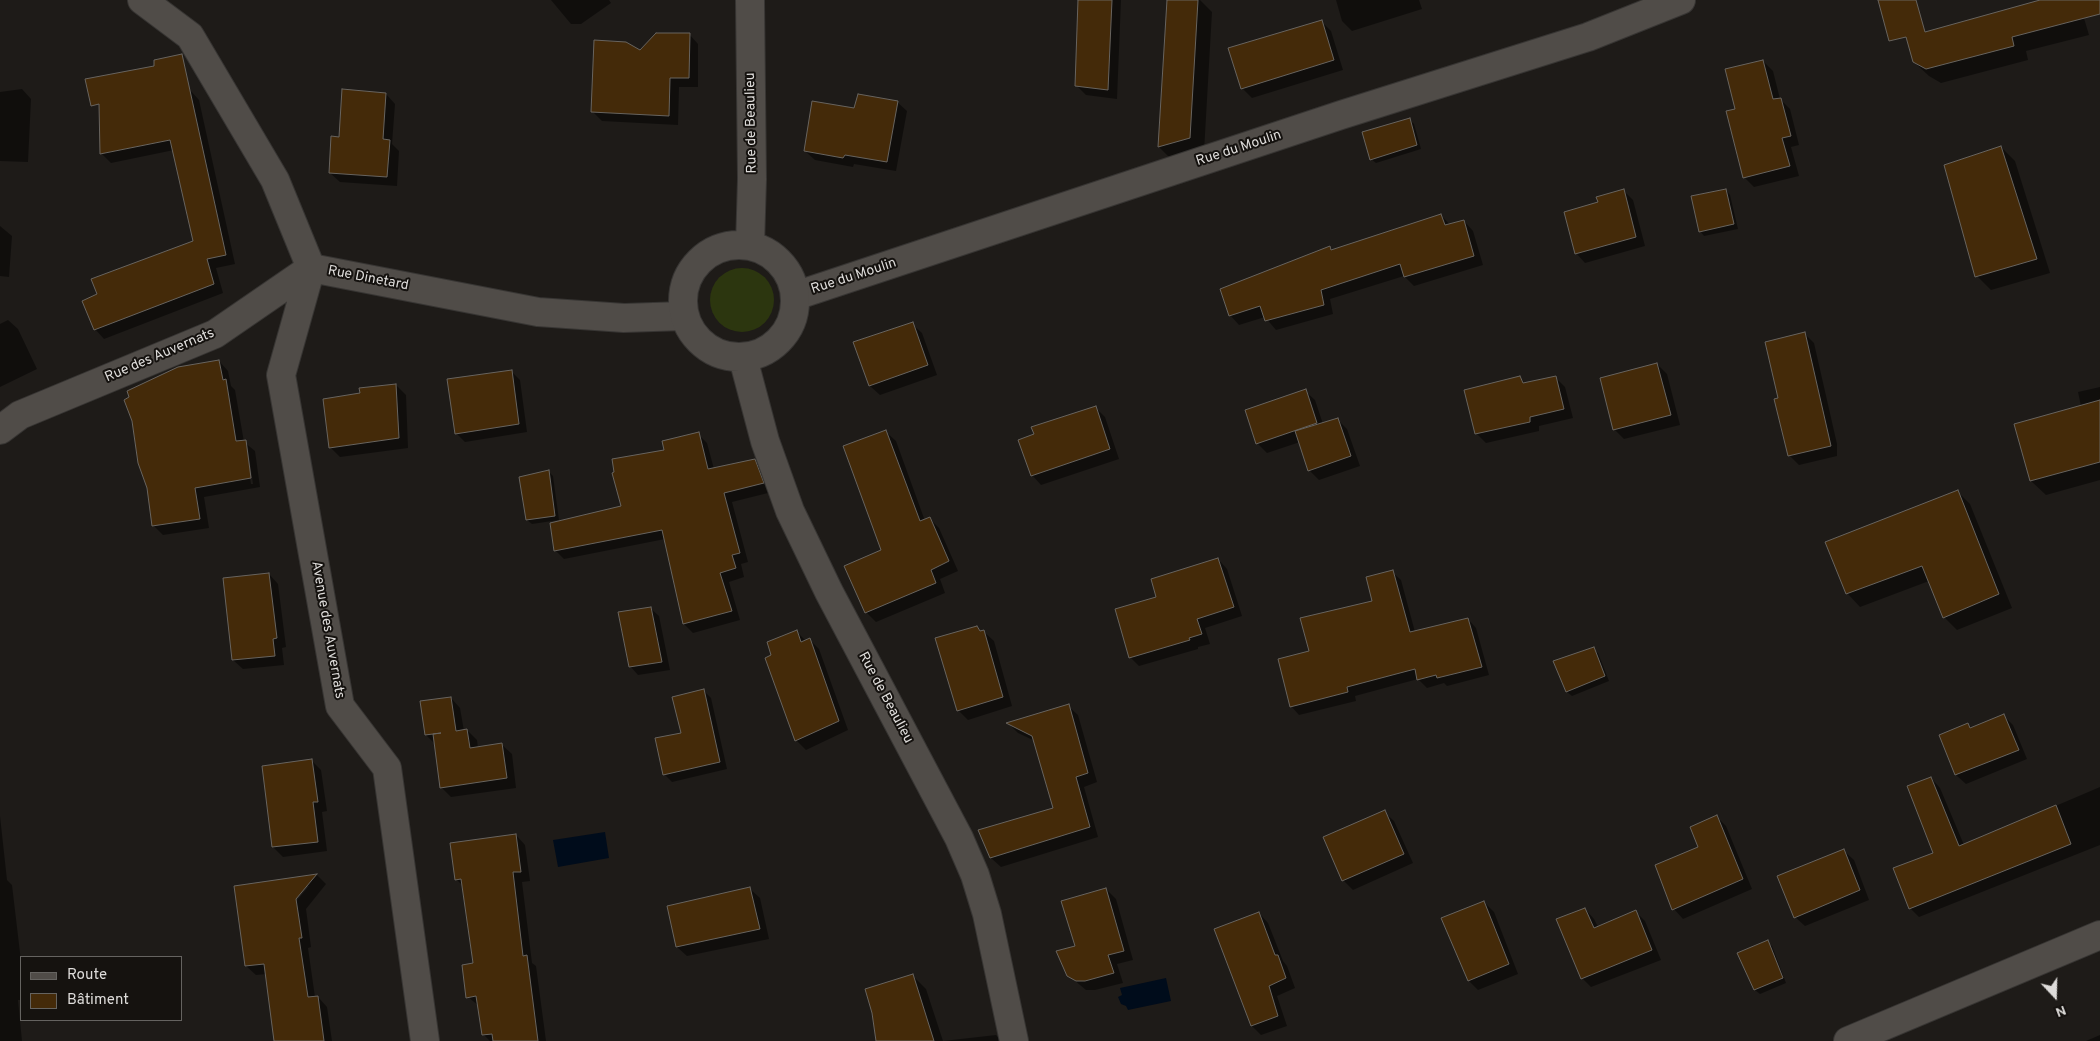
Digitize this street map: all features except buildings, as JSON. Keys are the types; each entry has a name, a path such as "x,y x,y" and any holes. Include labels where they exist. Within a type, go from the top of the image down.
{"street":[{"name":"Rue Dinetard","path":"142,0 190,36 275,180 311,268 538,312 624,318 684,316"},
{"name":"Rue de Beaulieu","path":"750,0 752,179 750,246"},
{"name":"Rue du Moulin","path":"795,296 1332,118 1588,37 1681,0"},
{"path":"731,246 750,246 767,252 781,264 791,279 795,296 794,314 787,330 776,344 760,354 743,358 724,356 706,347 692,334 684,316 682,297 687,279 698,263 713,251 731,246"},
{"name":"Rue des Auvernats","path":"0,430 20,415 215,334 311,268"},
{"name":"Avenue des Auvernats","path":"311,268 280,375 340,706 386,768 425,1041"},
{"name":"Rue de Beaulieu","path":"743,358 765,442 790,511 829,592 959,838 975,876 987,914 1014,1041"},
{"path":"1848,1041 2100,935"}],"green space":[{"path":"736,268 748,268 765,277 772,288 774,300 772,312 765,323 748,332 736,332 724,327 715,318 710,306 710,294 715,282 724,273"}],"water":[{"path":"605,832 609,858 558,867 553,840"},
{"path":"1166,978 1171,1001 1128,1010 1126,1006 1121,1004 1118,997 1122,995 1120,988"}]}
